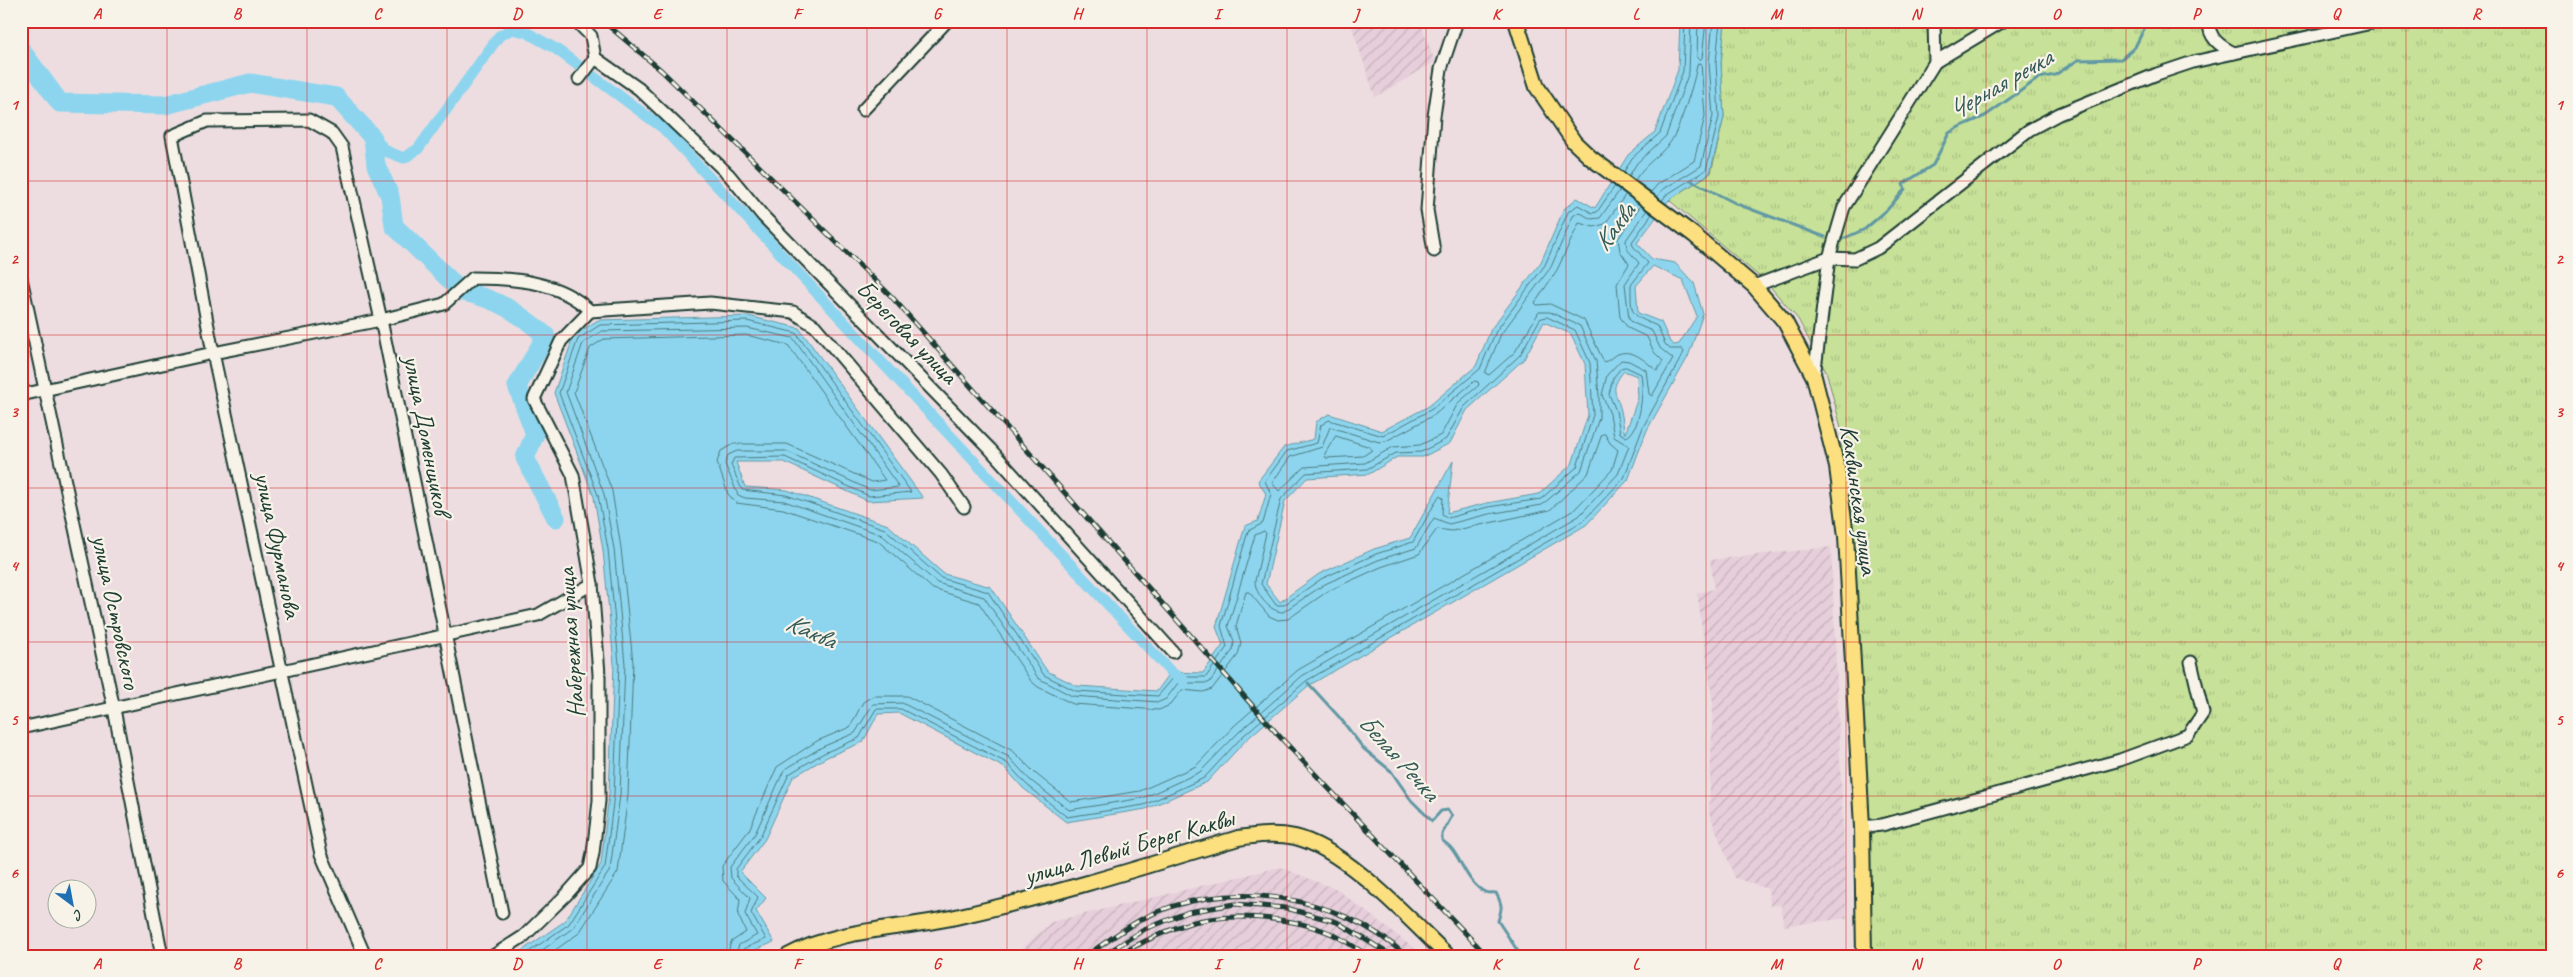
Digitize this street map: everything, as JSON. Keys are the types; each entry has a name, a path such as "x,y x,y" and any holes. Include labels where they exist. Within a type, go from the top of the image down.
{"main road":[{"name":"Каквинская улица","path":"1516,21 1536,87 1563,129 1591,158 1694,235 1754,286 1785,322 1814,377 1837,468 1846,536 1862,827 1864,956"},
{"name":"улица Левый Берег Каквы","path":"788,956 846,933 958,917 1113,877 1238,838 1276,834 1309,842 1345,863 1448,956"}],"street":[{"path":"576,21 592,36 595,58 579,79"},
{"path":"862,110 947,21"},
{"path":"1434,251 1427,210 1434,116 1441,70 1457,21"},
{"path":"1934,21 1935,62"},
{"path":"1814,377 1829,258 1844,207 1935,62 2003,21"},
{"path":"2209,21 2209,29 2218,45 2234,53"},
{"path":"1754,286 1829,258 1855,259 1878,248 2029,130 2118,89 2193,62 2381,21"},
{"name":"Береговая улица","path":"595,58 640,89 728,175 763,216 990,450 1173,652"},
{"name":"улица Доменщиков","path":"172,136 207,121 309,120 332,133 338,140 345,155 381,320 502,913"},
{"name":"улица Фурманова","path":"172,136 213,353 283,670 321,854 365,956"},
{"name":"улица Островского","path":"21,278 114,709 162,956"},
{"path":"21,395 213,353 381,320 444,304 473,278 511,278 550,287 578,299 590,311 710,303 794,312 815,326 941,474 964,507"},
{"name":"Набережная улица","path":"493,956 524,936 566,895 590,868 594,853 599,791 600,674 592,584 573,475 534,398 561,341 590,311"},
{"path":"21,728 114,709 444,634 538,616 592,584"},
{"path":"1862,827 1882,825 2120,760 2188,735 2203,713 2191,662"}],"shaded area":[{"path":"1350,21 1420,21 1435,62 1375,97"},
{"path":"1831,547 1847,918 1784,926 1781,905 1770,906 1768,889 1735,878 1709,813 1713,704 1697,593 1714,589 1710,560"},
{"path":"1280,867 1338,890 1424,956 1014,956 1051,922"}],"green space":[{"path":"1725,21 2085,21 2091,26 2095,21 2307,21 2315,35 2381,21 2552,21 2552,956 1864,956 1837,467 1843,435 1827,374 1798,319 1767,283 1669,200 1711,173 1724,117 1721,63"}],"water":[{"name":"Каква","path":"1680,21 1725,21 1721,63 1724,117 1710,173 1669,200 1637,243 1652,259 1675,263 1694,283 1703,314 1688,357 1647,430 1628,480 1586,525 1308,686 1246,740 1207,782 1146,809 1066,822 1023,788 1005,768 899,713 878,714 863,742 827,757 793,777 765,839 740,872 766,898 756,911 774,942 741,956 514,956 565,921 601,864 609,795 614,664 603,550 594,497 554,393 574,335 598,320 748,316 799,328 923,498 868,501 784,462 736,462 745,487 787,490 888,525 944,574 991,587 1047,671 1077,686 1157,691 1171,672 1203,673 1223,645 1216,627 1245,526 1258,521 1266,494 1258,481 1284,447 1314,439 1316,422 1329,414 1382,431 1429,406 1476,366 1491,329 1541,262 1564,209 1577,198 1595,208 1628,155 1655,132 1678,70","holes":["1653,266 1683,280 1697,316 1679,344 1674,345 1670,342 1661,322 1638,313 1636,286","1544,322 1571,334 1585,364 1588,415 1572,464 1539,494 1487,503 1447,513 1453,461 1410,538 1374,549 1319,574 1280,602 1266,584 1285,501 1307,478 1369,474 1397,457 1423,457 1450,443 1467,410 1524,359","1624,371 1637,376 1638,398 1625,434 1615,391 1619,378"]}],"waterway":[{"name":"Черная речка","path":"1838,241 1865,229 1887,210 1905,189 1903,184 1933,165 1949,133 1985,116 2039,78 2055,75 2078,60 2121,59 2135,47 2148,21"},
{"path":"373,138 388,152 404,158 418,149 499,36 512,29 526,32 556,49 663,128 1171,672 1184,681"},
{"path":"21,50 60,103 165,105 250,83 336,97 373,138 376,165 390,196 394,226 452,282"},
{"name":"Черная речка","path":"1692,181 1737,204 1825,237"},
{"path":"463,292 476,295 508,308 527,320 546,336 517,386 535,434 525,458 556,518"},
{"name":"Белая Речка","path":"1308,683 1340,718 1364,749 1391,771 1411,800 1432,821 1441,811 1448,810 1452,816 1442,834 1442,840 1455,853 1474,884 1485,892 1496,893 1501,907 1498,921 1521,956"}],"railway":[{"path":"603,21 662,71 891,296 1281,738 1487,956"},
{"path":"1086,956 1140,920 1172,906 1207,898 1243,895 1279,898 1314,905 1348,918 1379,935 1406,956"},
{"path":"1102,956 1145,929 1188,912 1235,904 1286,908 1337,922 1392,956"},
{"path":"1117,956 1134,946 1190,923 1243,917 1281,920 1317,928 1337,936 1369,956"}]}
